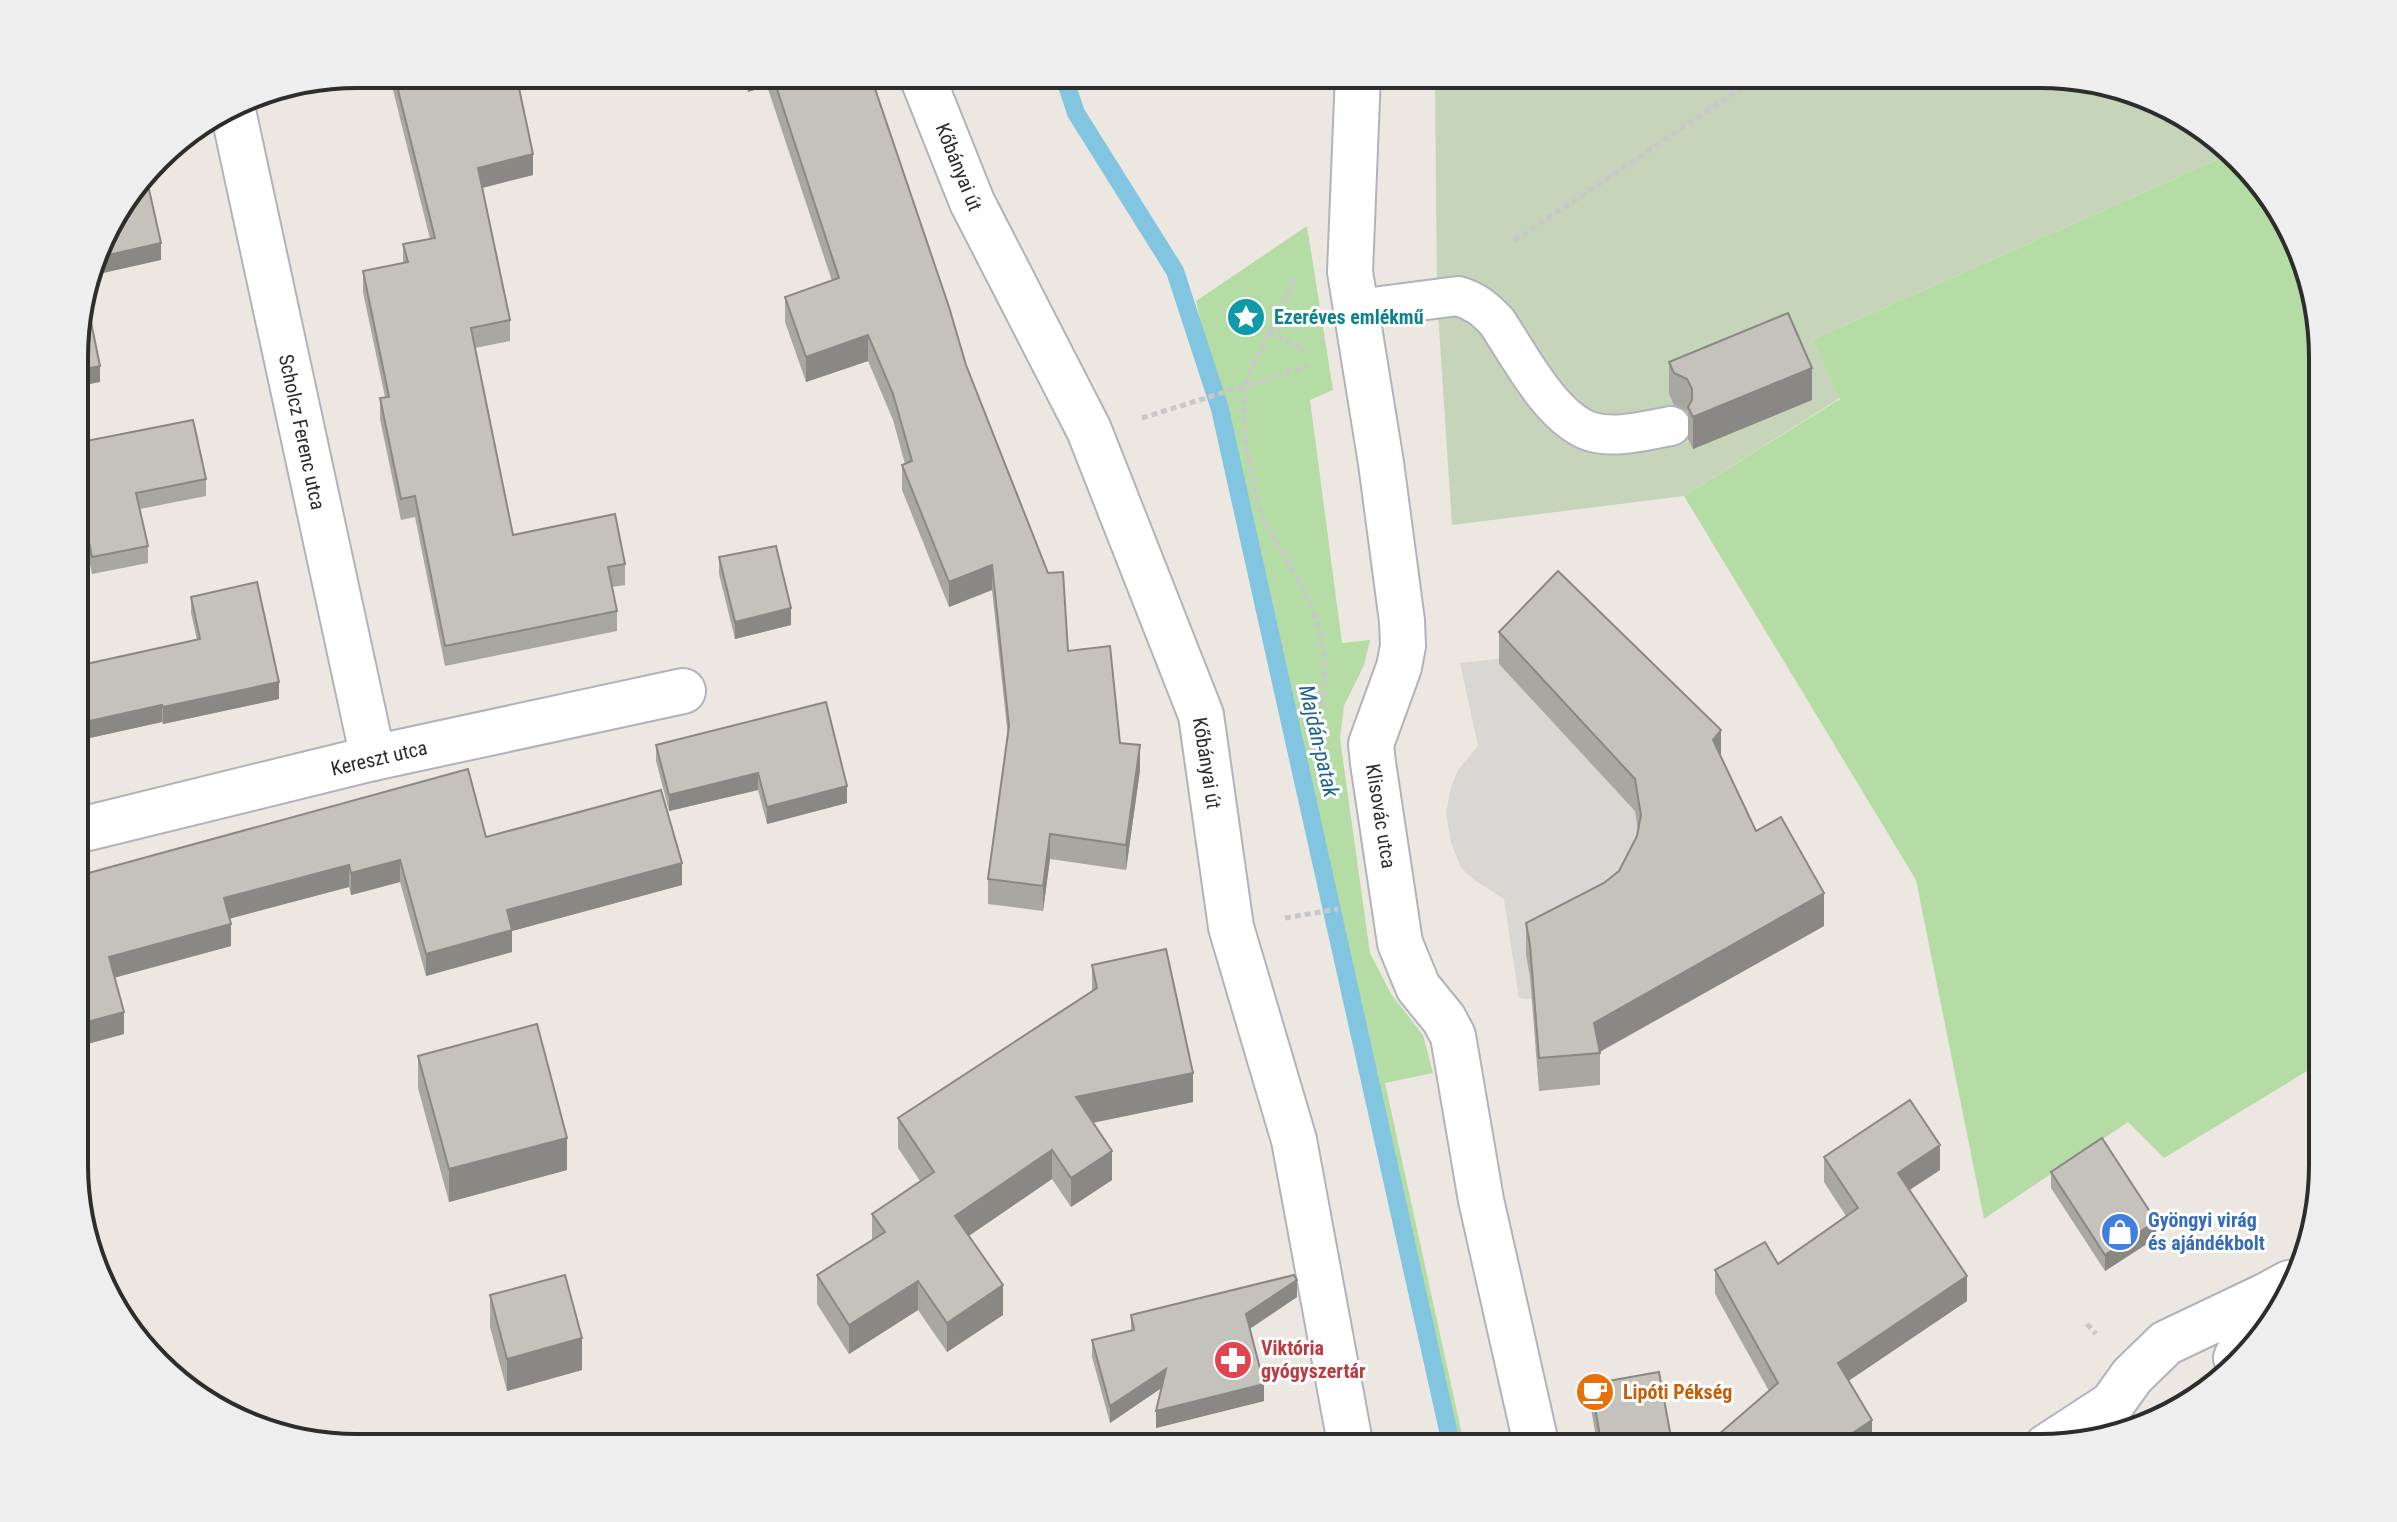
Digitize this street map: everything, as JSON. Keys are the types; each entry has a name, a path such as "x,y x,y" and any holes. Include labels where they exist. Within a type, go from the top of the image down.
{"street":[{"name":"Kőbányai út","path":"927,88 972,202 1089,430 1201,715 1231,927 1294,1140 1348,1433"},
{"name":"Klisovác utca","path":"1357,88 1349,242 1348,340 1402,621 1403,646 1399,667 1371,744 1400,943 1418,987 1444,1019 1453,1036 1481,1200 1534,1433"},
{"name":"Scholcz Ferenc utca","path":"235,118 373,758"},
{"name":"Kereszt utca","path":"88,828 373,758 683,691"},
{"path":"2259,1321 2278,1289"},
{"path":"2084,1430 2111,1418 2132,1376 2166,1343 2278,1289"}],"lane":[{"path":"1348,340 1458,296 1470,299 1497,322 1555,408 1573,423 1593,432 1615,434 1671,426"}],"path":[{"path":"1514,241 1741,88"},
{"path":"1322,713 1325,665 1320,632 1300,583 1260,513 1246,446 1243,388 1305,258 1349,242"},
{"path":"1268,331 1348,340"},
{"path":"1152,416 1243,388 1348,340"},
{"path":"1276,919 1349,908"}],"green space":[{"path":"1435,88 2075,90 2126,102 2159,116 2189,133 2220,158 1812,340 1840,398 1684,496 1452,525 1437,298"},
{"path":"2220,158 2242,180 2273,223 2295,271 2304,305 2308,340 2308,1071 2164,1158 2128,1122 1984,1219 1916,880 1684,496 1840,399 1812,340"},
{"path":"1307,226 1333,390 1310,400 1342,643 1370,640 1364,665 1344,706 1340,739 1370,953 1391,994 1423,1035 1433,1073 1385,1083 1462,1433 1456,1433 1196,301"}],"shaded area":[{"path":"1505,658 1662,824 1531,977 1532,999 1519,998 1504,899 1461,868 1451,843 1446,813 1458,770 1478,746 1460,663"}],"building":[{"path":"398,88 519,88 533,154 478,168 510,320 471,328 513,535 615,514 625,564 608,567 617,611 445,646 415,496 401,499 380,398 389,397 363,271 408,262 403,244 435,238"},
{"path":"777,88 875,88 966,365 1048,573 1063,572 1068,651 1110,646 1120,743 1140,745 1126,845 1050,834 1043,886 988,879 1009,726 992,565 949,582 902,465 912,461 893,394 868,335 806,357 785,297 839,278"},
{"path":"149,188 161,243 108,255 133,208"},
{"path":"1788,313 1812,368 1693,417 1688,407 1692,389 1687,379 1674,373 1669,362"},
{"path":"90,319 100,366 88,368"},
{"path":"193,420 206,479 136,493 148,546 92,557 88,538 88,441"},
{"path":"776,546 791,608 735,622 719,557"},
{"path":"1558,571 1721,730 1713,740 1756,831 1781,817 1824,893 1594,1023 1600,1053 1539,1058 1526,923 1604,883 1619,871 1637,836 1641,815 1635,779 1499,632"},
{"path":"257,582 279,682 88,721 88,664 200,639 191,597"},
{"path":"826,702 847,786 767,807 758,773 669,795 656,745"},
{"path":"468,769 486,837 661,790 682,863 507,910 512,930 426,954 400,860 351,873 349,865 224,898 231,924 109,957 124,1012 88,1022 88,873"},
{"path":"1166,949 1193,1073 1076,1097 1112,1151 1071,1178 1052,1150 955,1216 1003,1285 947,1323 918,1281 849,1325 817,1275 885,1232 872,1214 934,1172 898,1118 1097,988 1092,965"},
{"path":"537,1024 567,1138 449,1169 418,1056"},
{"path":"1910,1100 1940,1145 1898,1173 1967,1276 1838,1363 1872,1420 1852,1433 1720,1433 1778,1383 1715,1270 1765,1242 1778,1264 1858,1208 1824,1157"},
{"path":"2102,1138 2156,1221 2105,1255 2051,1172"},
{"path":"565,1275 582,1338 507,1359 490,1295"},
{"path":"1294,1275 1297,1280 1246,1314 1264,1384 1156,1411 1166,1369 1110,1406 1092,1340 1134,1330 1131,1315"},
{"path":"1659,1372 1670,1433 1599,1433 1591,1384"}],"waterway":[{"name":"Majdán-patak","path":"1068,88 1076,113 1175,271 1220,409 1449,1433"}],"place":[{"name":"Ezeréves emlékmű","path":"1246,317"},
{"name":"Gyöngyi virág és ajándékbolt","path":"2120,1232"},
{"name":"Viktória gyógyszertár","path":"1233,1360"},
{"name":"Lipóti Pékség","path":"1595,1392"}]}
